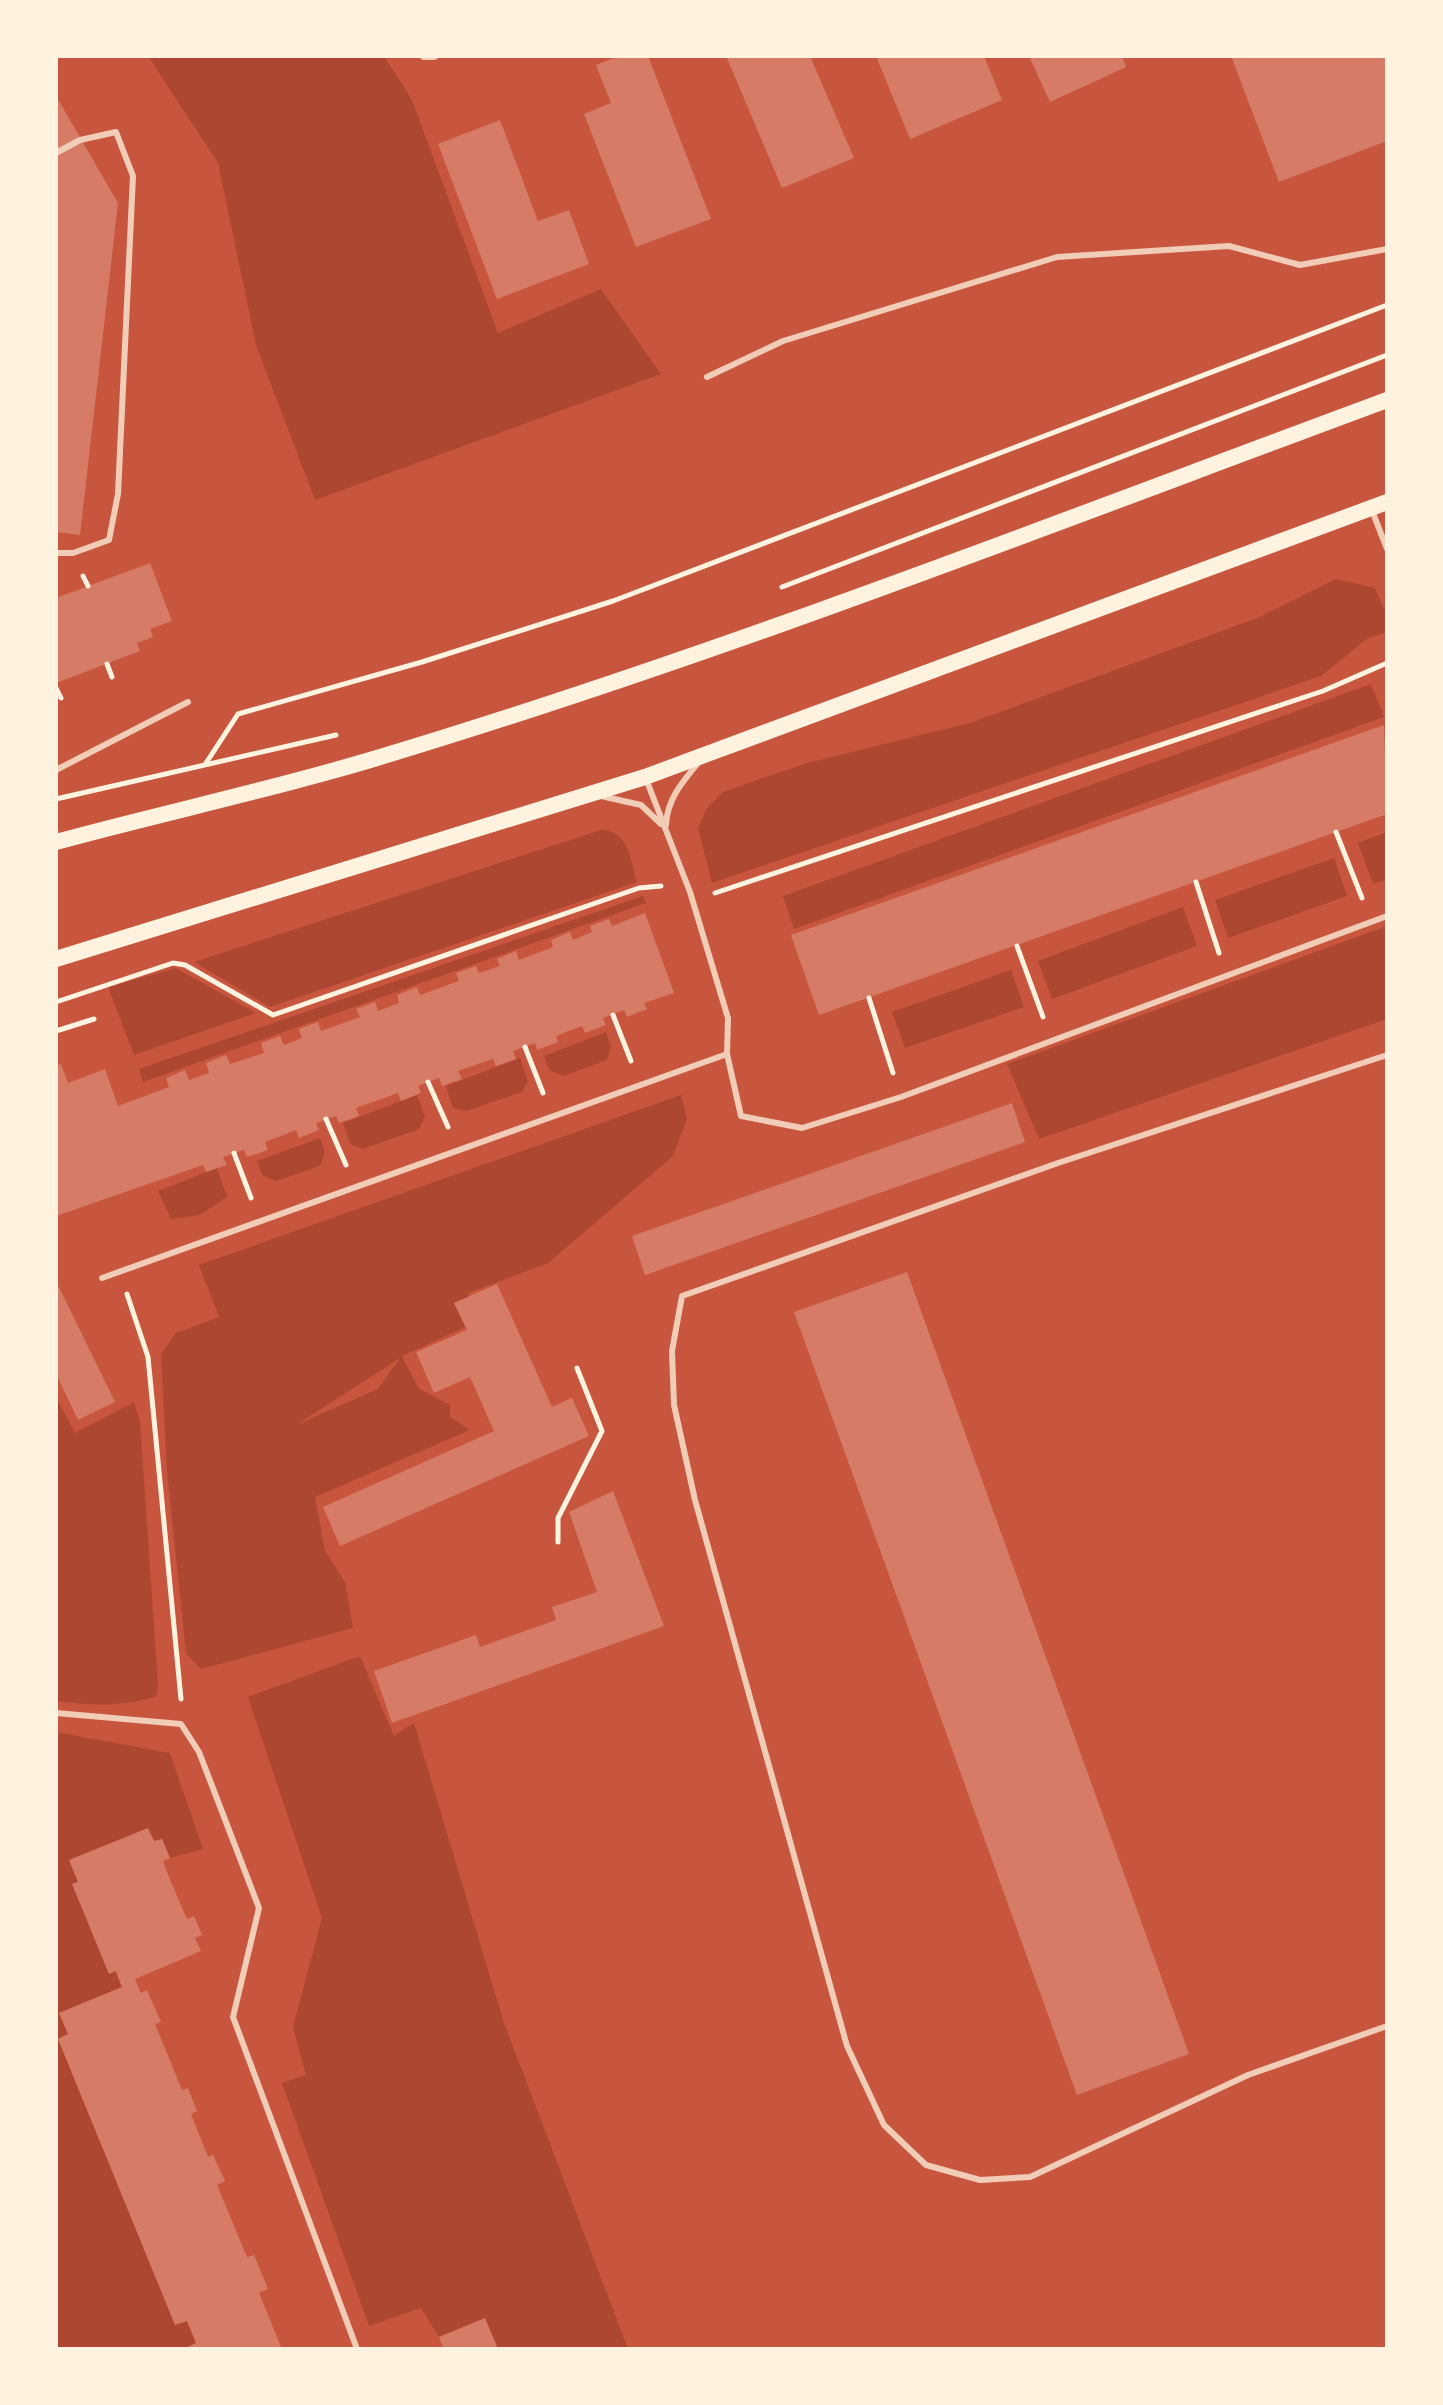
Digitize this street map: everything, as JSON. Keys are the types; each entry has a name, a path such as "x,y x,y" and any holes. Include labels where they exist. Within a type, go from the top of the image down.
{"main road":[{"path":"56,842 374,759 602,686 930,570 1387,400"},
{"path":"56,959 645,777 1387,502"}],"street":[{"path":"424,56 434,56"}],"lane":[{"path":"56,153 80,140 116,132 133,176 118,494 109,540 73,553 56,553"},
{"path":"707,377 783,341 1057,257 1229,246 1300,265 1387,249"},
{"path":"1371,508 1387,549"},
{"path":"56,770 188,702"},
{"path":"666,831 667,810 704,755"},
{"path":"645,777 690,892 728,1018 727,1054 741,1116 802,1128 901,1097 1387,916"},
{"path":"590,794 641,805 666,831"},
{"path":"102,1278 727,1054"},
{"path":"1387,1055 1058,1163 682,1296 672,1351 674,1405 695,1500 847,2046 884,2125 926,2165 980,2180 1030,2177 1248,2075 1387,2026"},
{"path":"56,1713 181,1724 199,1752 259,1908 233,2017 357,2349"}],"path":[{"path":"206,764 238,714 422,662 613,601 1387,305"},
{"path":"780,588 1387,355"},
{"path":"56,1002 173,963 185,965 273,1015 639,888 654,885 690,892 717,893 1323,691 1387,663"},
{"path":"107,664 112,677"},
{"path":"56,688 61,698"},
{"path":"56,799 349,732"},
{"path":"1336,832 1371,921"},
{"path":"1196,882 1226,975"},
{"path":"1017,946 1052,1040"},
{"path":"869,998 901,1097"},
{"path":"613,1015 640,1084"},
{"path":"56,1031 94,1019"},
{"path":"525,1047 552,1117"},
{"path":"428,1082 458,1150"},
{"path":"326,1119 355,1188"},
{"path":"234,1153 260,1221"},
{"path":"119,1271 148,1357 181,1684 181,1724"},
{"path":"558,1542 558,1518 602,1431 577,1368"}],"shaded area":[{"path":"148,56 384,56 412,100 498,333 601,289 661,374 315,500 256,345 218,163"},
{"path":"1336,579 1375,588 1387,615 1387,632 1368,638 1321,676 712,883 698,828 707,808 723,792 807,763 970,723 1257,618"},
{"path":"1371,684 1384,717 794,929 783,896"},
{"path":"601,830 610,831 623,841 637,882 270,1007 194,962"},
{"path":"1387,832 1387,879 1373,884 1358,843"},
{"path":"1334,858 1347,896 1228,938 1215,900"},
{"path":"643,896 646,903 143,1082 139,1069"},
{"path":"1183,907 1197,946 1052,999 1038,961"},
{"path":"1387,926 1387,1019 1039,1139 1007,1064"},
{"path":"176,968 256,1013 134,1055 108,987"},
{"path":"1011,970 1024,1007 905,1048 892,1012"},
{"path":"606,1032 611,1047 607,1060 563,1076 549,1070 544,1056"},
{"path":"520,1058 528,1081 522,1092 466,1111 453,1108 446,1086"},
{"path":"417,1095 425,1117 419,1129 363,1149 350,1144 343,1123"},
{"path":"681,1095 687,1119 673,1156 548,1263 468,1293 476,1322 402,1356 419,1389 450,1405 450,1417 470,1430 315,1497 325,1551 345,1582 353,1628 201,1669 186,1653 167,1471 161,1354 176,1333 219,1317 199,1265","holes":["400,1358 378,1389 296,1425"]},
{"path":"320,1138 325,1152 320,1166 276,1181 262,1175 257,1161"},
{"path":"217,1168 227,1197 200,1215 171,1219 158,1191"},
{"path":"56,1397 75,1433 134,1402 140,1422 157,1696 107,1704 56,1701"},
{"path":"360,1656 394,1736 414,1723 503,2020 628,2349 498,2349 485,2319 439,2337 421,2308 369,2326 282,2083 306,2075 293,2027 322,1918 248,1697"},
{"path":"56,1732 170,1753 203,1849 170,1858 162,1839 154,1841 148,1828 70,1860 78,1882 73,1884 122,1987 59,2013 68,2034 58,2039 175,2324 187,2321 196,2343 183,2349 56,2349"}],"building":[{"path":"619,56 648,56 711,219 636,247 584,114 611,103 596,65"},
{"path":"726,56 810,56 854,158 782,188"},
{"path":"876,56 984,56 1002,100 910,139"},
{"path":"1029,56 1122,56 1126,67 1050,102"},
{"path":"1231,56 1387,56 1387,141 1279,182"},
{"path":"56,96 118,203 80,535 56,532"},
{"path":"500,120 538,221 569,210 589,264 497,299 438,144"},
{"path":"150,563 172,621 150,629 153,637 137,643 140,651 56,683 56,598"},
{"path":"1384,725 1387,814 819,1015 791,935"},
{"path":"645,913 674,993 644,1003 647,1009 627,1017 624,1010 603,1018 606,1025 585,1033 582,1026 556,1036 558,1042 537,1050 535,1043 513,1051 516,1059 496,1066 493,1059 458,1071 462,1079 442,1086 439,1078 418,1086 421,1093 401,1101 398,1093 356,1108 359,1116 339,1123 336,1116 316,1123 319,1130 299,1138 296,1130 265,1142 268,1150 247,1157 244,1150 223,1157 227,1165 206,1172 203,1165 56,1216 56,1065 61,1064 68,1083 105,1069 118,1106 169,1087 166,1078 185,1070 189,1080 209,1073 206,1063 226,1055 230,1064 264,1053 261,1043 280,1036 284,1045 302,1038 299,1029 318,1022 321,1031 360,1017 356,1009 375,1002 378,1011 399,1003 397,995 417,987 420,995 459,981 456,973 476,966 479,973 500,966 497,959 516,951 519,960 553,947 551,940 570,932 573,940 592,932 590,926 609,919 612,926"},
{"path":"1012,1103 1025,1142 645,1275 632,1236"},
{"path":"907,1272 1189,2054 1077,2095 794,1312"},
{"path":"56,1281 115,1402 78,1420 56,1374"},
{"path":"497,1284 552,1407 572,1398 589,1436 340,1546 323,1507 494,1431 470,1377 434,1393 416,1352 467,1330 454,1303"},
{"path":"613,1491 664,1626 392,1723 374,1671 476,1635 480,1647 556,1620 552,1607 597,1592 569,1512"},
{"path":"148,1828 154,1841 162,1839 170,1858 163,1861 187,1919 194,1916 202,1935 195,1938 201,1951 135,1979 141,1993 147,1990 161,2022 155,2024 182,2090 188,2088 197,2111 191,2114 208,2157 213,2155 225,2181 217,2185 247,2257 254,2255 268,2289 259,2293 282,2349 183,2349 196,2343 187,2321 175,2325 58,2039 68,2034 59,2013 122,1987 116,1971 109,1974 72,1884 78,1882 69,1860"},
{"path":"485,2318 498,2349 444,2349 439,2337"}]}
